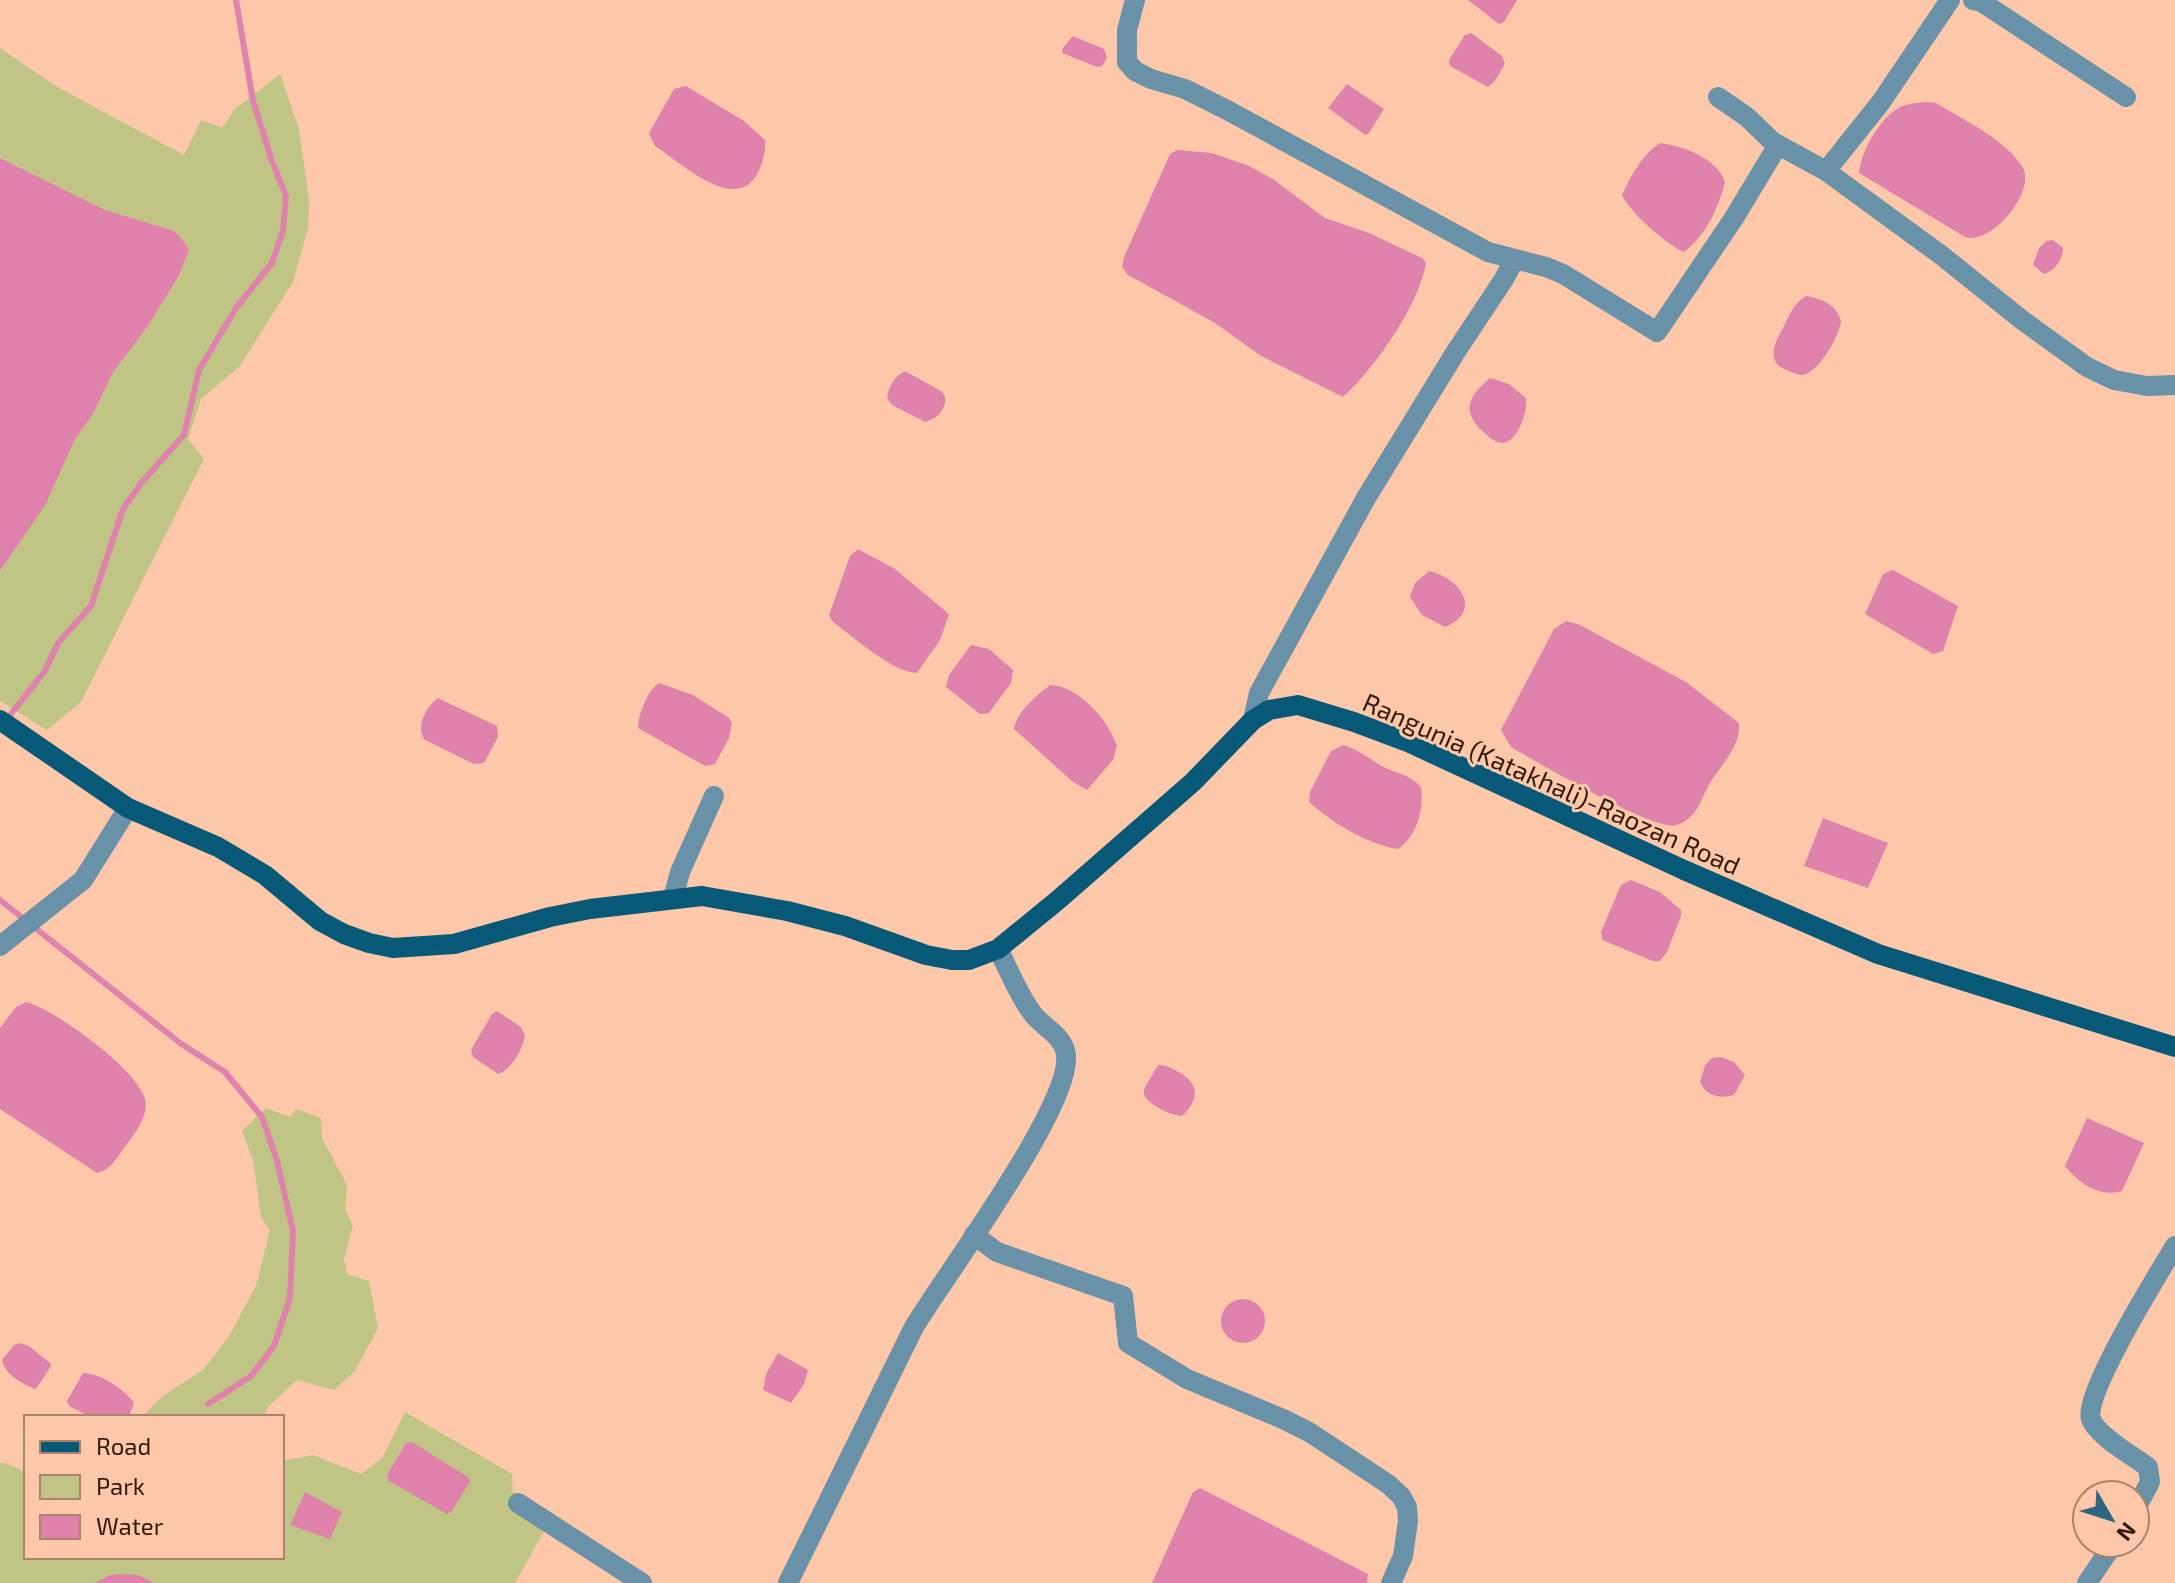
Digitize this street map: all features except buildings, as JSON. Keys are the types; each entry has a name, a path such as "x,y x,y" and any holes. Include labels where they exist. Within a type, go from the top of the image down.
{"main road":[{"name":"Rangunia (Katakhali)-Raozan Road","path":"0,720 128,808 241,859 320,921 344,934 393,948 454,944 563,914 702,896 787,911 845,926 926,955 952,960 983,957 998,949 1193,782 1253,720 1269,710 1298,705 1410,743 1684,870 1878,954 2175,1047"}],"street":[{"path":"1135,0 1126,48 1127,62 1135,71 1199,96 1488,252 1563,274 1657,332 1734,218 1778,145"},
{"path":"1826,171 1881,102 1950,0"},
{"path":"1973,0 1980,1 2126,97"},
{"path":"1718,97 1747,117 1778,145 1826,171 2087,367 2114,380 2147,386 2175,385"},
{"path":"1253,720 1259,693 1349,527 1514,260"},
{"path":"673,898 680,872 714,796"},
{"path":"8,939 83,880 128,808"},
{"path":"788,1583 914,1327 1035,1139 1064,1077 1067,1061 1059,1038 1033,1014 998,949"},
{"path":"974,1235 997,1252 1123,1296 1128,1343 1187,1379 1309,1432 1388,1484 1407,1507 1408,1521 1403,1556 1391,1583"},
{"path":"2150,1479 2148,1467 2103,1434 2091,1418 2091,1411 2101,1375 2175,1246"},
{"path":"518,1503 642,1583"},
{"path":"2087,1583 2103,1559"}],"green space":[{"path":"0,48 59,88 184,155 201,120 222,128 235,109 280,74 299,129 309,200 308,228 293,282 239,367 201,399 188,439 204,459 81,702 47,730 0,701 0,571 46,504 74,441 94,412 112,374 148,326 180,275 189,249 175,231 105,210 0,158"},
{"path":"266,1108 290,1117 296,1109 321,1118 322,1138 347,1185 345,1210 353,1225 344,1259 347,1274 369,1281 378,1328 355,1371 334,1390 297,1380 269,1406 264,1415 144,1415 164,1395 203,1370 229,1336 256,1286 270,1230 261,1217 253,1160 242,1131"},
{"path":"405,1412 512,1474 513,1492 552,1517 515,1583 0,1583 0,1463 24,1471 24,1559 284,1559 284,1461 313,1455 361,1474 382,1458"}],"water":[{"path":"1468,0 1517,0 1504,22 1499,24"},
{"path":"1471,33 1502,56 1505,64 1488,87 1450,66 1449,60 1465,35"},
{"path":"1073,36 1104,49 1107,58 1102,66 1097,67 1062,53"},
{"path":"1347,84 1384,109 1365,135 1328,108"},
{"path":"686,86 744,121 765,140 760,168 746,186 734,189 720,187 691,172 655,146 649,133 674,89"},
{"path":"1936,103 1983,131 2005,147 2022,166 2024,188 2018,201 1999,225 1976,238 1965,237 1859,173 1867,147 1883,121 1900,107"},
{"path":"1660,143 1689,150 1707,160 1725,182 1710,221 1699,238 1684,252 1649,227 1622,195 1642,160"},
{"path":"1177,150 1212,153 1249,166 1273,179 1325,218 1369,233 1422,258 1426,263 1415,298 1394,335 1343,397 1261,356 1215,323 1128,275 1122,267 1170,154"},
{"path":"0,158 105,210 175,231 189,249 180,274 148,326 112,374 94,412 74,441 46,504 0,571"},
{"path":"2053,240 2063,248 2062,256 2055,267 2044,274 2033,265 2039,248 2046,241"},
{"path":"1806,296 1828,303 1841,321 1827,353 1815,368 1802,375 1778,365 1774,349 1790,314"},
{"path":"905,371 945,396 940,413 925,422 892,405 887,398 893,382"},
{"path":"1490,378 1509,384 1526,398 1521,425 1507,442 1490,438 1471,415 1473,396"},
{"path":"858,549 895,569 949,614 940,640 917,673 897,667 874,653 833,622 829,615 850,556"},
{"path":"1893,570 1958,606 1943,651 1933,654 1865,614 1883,574"},
{"path":"1429,571 1450,580 1463,595 1463,612 1445,627 1422,615 1410,597 1415,583"},
{"path":"1566,621 1578,624 1686,682 1739,723 1734,747 1698,808 1684,822 1665,825 1621,808 1511,747 1501,730 1554,629"},
{"path":"971,645 989,649 1013,670 1011,683 989,713 980,714 946,687 949,675"},
{"path":"659,683 693,695 729,718 732,723 729,738 715,764 705,766 638,728 644,704"},
{"path":"1050,685 1071,691 1091,706 1107,726 1117,746 1113,760 1087,790 1073,782 1014,729 1023,710"},
{"path":"438,698 497,726 498,737 484,763 474,764 425,740 421,730 423,718"},
{"path":"1343,745 1421,787 1418,822 1405,844 1398,849 1350,832 1309,802 1310,792 1331,751"},
{"path":"1823,818 1888,843 1868,888 1804,866"},
{"path":"1631,880 1660,892 1681,910 1667,952 1660,961 1602,940 1601,932 1621,885"},
{"path":"26,1002 56,1016 94,1042 127,1072 145,1099 145,1111 138,1129 114,1162 102,1171 97,1173 0,1109 0,1028 16,1007"},
{"path":"497,1011 521,1027 525,1036 516,1058 498,1074 473,1057 471,1050 492,1014"},
{"path":"1721,1057 1734,1062 1745,1075 1734,1095 1714,1095 1700,1082 1705,1065 1712,1058"},
{"path":"1158,1065 1176,1070 1192,1084 1194,1100 1182,1116 1161,1109 1144,1095 1144,1089"},
{"path":"2087,1118 2144,1143 2122,1191 2114,1193 2090,1188 2065,1166"},
{"path":"1243,1299 1259,1305 1265,1321 1259,1337 1243,1343 1227,1337 1221,1321 1227,1305"},
{"path":"14,1345 29,1346 50,1363 36,1389 15,1378 6,1370 2,1360"},
{"path":"778,1353 808,1370 804,1384 791,1403 763,1390 766,1374"},
{"path":"83,1373 104,1379 134,1402 130,1415 86,1415 69,1406 67,1401"},
{"path":"412,1442 468,1477 470,1482 451,1512 447,1514 389,1481 387,1475 406,1443"},
{"path":"1200,1488 1368,1574 1367,1583 1152,1583 1193,1492"},
{"path":"305,1492 342,1512 330,1539 290,1525"},
{"path":"110,1575 138,1575 154,1583 95,1583"}],"waterway":[{"path":"7,719 45,671 58,643 91,606 123,509 142,482 184,435 199,370 236,308 272,263 283,231 286,196 253,101 236,0"},
{"path":"0,900 180,1043 225,1072 262,1117 277,1161 293,1231 290,1298 274,1346 251,1376 208,1404"}]}
